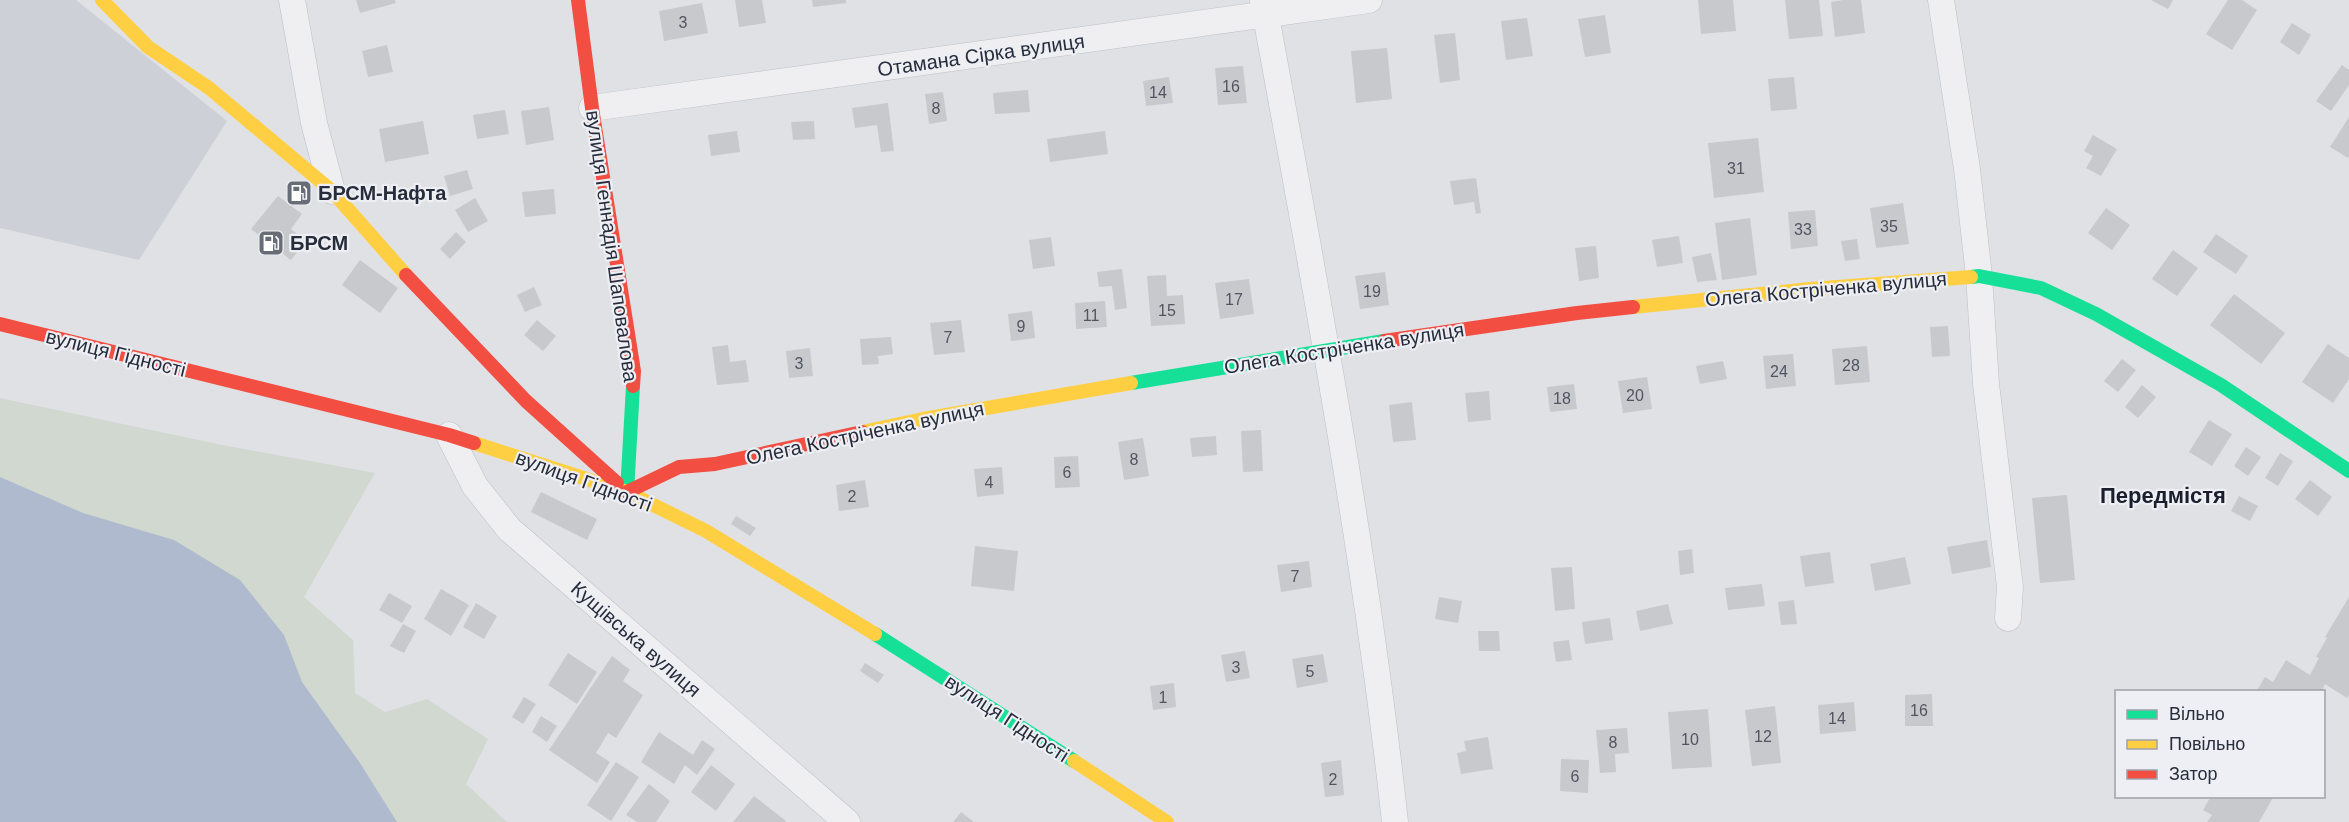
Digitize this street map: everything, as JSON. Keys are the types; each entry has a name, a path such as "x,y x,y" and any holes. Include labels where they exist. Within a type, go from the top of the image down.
{"street":[{"path":"102,0 148,47 209,88 332,191 430,301 526,401 627,492"},
{"path":"292,0 314,123 332,191"},
{"name":"вулиця Геннадія Шаповалова","path":"578,0 592,108 634,371 627,492"},
{"name":"Отамана Сірка вулиця","path":"592,108 1265,8 1369,0"},
{"path":"1941,0 1966,169 1978,276 1986,384 2010,587 2008,618"},
{"path":"1265,8 1327,349 1383,717 1395,822"},
{"name":"Олега Костріченка вулиця","path":"627,492 679,467 716,464 922,419 1327,349 1589,312 1810,289 1978,276 2042,288 2096,314 2221,385 2349,471"},
{"name":"вулиця Гідності","path":"0,324 449,435 627,492 706,531 835,609 999,712 1167,822"},
{"name":"Кущівська вулиця","path":"449,435 475,486 509,529 847,822"}],"shaded area":[{"path":"0,0 76,0 227,121 139,260 0,228"},
{"path":"0,398 222,445 375,473 304,597 353,640 355,693 385,712 427,699 488,739 466,784 507,822 0,822"}],"water":[{"path":"0,477 83,513 174,540 240,580 284,635 302,682 360,763 397,822 0,822"}],"building":[{"path":"356,0 395,0 396,3 360,13"},
{"path":"735,0 762,0 766,23 739,27"},
{"path":"812,0 846,0 846,3 813,7"},
{"path":"1698,0 1733,0 1736,31 1701,34"},
{"path":"1785,0 1819,0 1823,36 1789,39"},
{"path":"1861,0 1865,33 1835,37 1831,2"},
{"path":"2151,0 2173,0 2168,9"},
{"path":"2228,0 2242,0 2257,10 2232,50 2206,34"},
{"path":"702,3 708,33 664,41 659,11"},
{"path":"1605,15 1611,53 1585,57 1578,19"},
{"path":"1527,18 1533,56 1506,60 1501,21"},
{"path":"2292,23 2311,35 2299,55 2280,42"},
{"path":"1455,33 1460,80 1440,83 1434,35"},
{"path":"387,45 393,72 368,77 362,51"},
{"path":"1387,48 1392,99 1356,103 1351,51"},
{"path":"2342,65 2349,70 2349,85 2331,111 2316,101"},
{"path":"1243,66 1247,103 1218,105 1215,68"},
{"path":"1169,77 1173,103 1146,106 1143,81"},
{"path":"1794,77 1797,109 1771,111 1768,79"},
{"path":"1028,90 1030,112 995,114 993,93"},
{"path":"943,92 947,121 929,124 925,94"},
{"path":"888,103 894,151 881,152 877,125 855,128 852,108"},
{"path":"549,107 554,140 526,145 521,111"},
{"path":"505,110 509,134 477,139 473,115"},
{"path":"2349,117 2349,156 2348,158 2330,147"},
{"path":"423,121 429,154 385,162 379,129"},
{"path":"814,121 815,139 793,140 791,122"},
{"path":"737,131 740,152 711,156 708,135"},
{"path":"1105,131 1108,154 1050,162 1047,139"},
{"path":"2093,135 2117,149 2101,176 2086,168 2093,156 2084,151"},
{"path":"1758,138 1764,192 1714,198 1708,143"},
{"path":"467,170 473,189 450,196 444,176"},
{"path":"1476,178 1481,213 1476,214 1474,202 1454,205 1450,181"},
{"path":"554,189 556,214 525,217 522,192"},
{"path":"278,196 302,214 291,229 306,241 291,260 251,229"},
{"path":"475,198 488,221 468,232 455,210"},
{"path":"1903,203 1909,244 1876,248 1870,208"},
{"path":"2106,208 2130,225 2112,250 2088,233"},
{"path":"1815,210 1818,246 1791,249 1788,212"},
{"path":"1750,218 1757,275 1722,280 1715,223"},
{"path":"456,232 466,242 450,259 440,249"},
{"path":"2216,234 2248,256 2236,274 2203,252"},
{"path":"1679,236 1683,263 1657,267 1652,240"},
{"path":"1051,237 1055,266 1033,269 1029,240"},
{"path":"1857,239 1860,259 1845,261 1841,241"},
{"path":"1596,246 1599,278 1579,281 1575,248"},
{"path":"2173,250 2198,268 2177,296 2152,279"},
{"path":"1711,253 1717,280 1697,282 1692,257"},
{"path":"360,260 398,288 380,313 342,285"},
{"path":"1122,269 1127,308 1115,310 1112,286 1099,287 1097,272"},
{"path":"1385,272 1389,305 1360,309 1355,276"},
{"path":"1166,275 1167,296 1183,295 1185,324 1151,326 1147,276"},
{"path":"1249,279 1254,314 1220,319 1215,283"},
{"path":"534,287 542,305 525,312 517,295"},
{"path":"2234,294 2285,333 2261,364 2210,325"},
{"path":"1105,301 1107,327 1076,329 1075,303"},
{"path":"1032,311 1035,338 1011,341 1008,314"},
{"path":"537,320 556,336 543,351 524,335"},
{"path":"961,320 965,352 934,355 930,323"},
{"path":"1948,326 1950,356 1932,357 1930,327"},
{"path":"891,337 893,354 878,356 879,364 862,365 860,339"},
{"path":"2328,344 2349,358 2349,379 2333,403 2302,382"},
{"path":"728,345 730,362 746,360 749,382 717,385 712,347"},
{"path":"1867,346 1870,382 1835,385 1832,349"},
{"path":"810,348 813,376 789,378 786,351"},
{"path":"1793,354 1796,386 1766,389 1763,356"},
{"path":"2122,359 2136,370 2118,392 2104,381"},
{"path":"1723,361 1727,379 1700,384 1696,366"},
{"path":"1647,377 1652,409 1623,413 1618,381"},
{"path":"1574,384 1577,409 1550,412 1547,387"},
{"path":"2142,385 2156,397 2138,418 2125,407"},
{"path":"1489,391 1491,420 1468,422 1465,393"},
{"path":"1412,402 1416,440 1393,442 1389,405"},
{"path":"2209,420 2232,434 2212,466 2189,452"},
{"path":"1261,430 1263,471 1243,472 1241,431"},
{"path":"1216,436 1217,455 1192,457 1190,438"},
{"path":"1143,438 1149,476 1124,480 1118,442"},
{"path":"2246,447 2261,457 2248,476 2234,466"},
{"path":"2280,453 2293,461 2278,486 2265,478"},
{"path":"1078,456 1080,487 1055,488 1054,457"},
{"path":"1002,467 1004,494 977,497 974,469"},
{"path":"865,480 869,507 839,511 836,485"},
{"path":"2310,480 2332,497 2318,516 2295,499"},
{"path":"541,492 597,519 587,540 531,512"},
{"path":"2067,495 2075,580 2040,583 2032,498"},
{"path":"2239,496 2258,506 2250,521 2231,511"},
{"path":"736,516 756,528 750,536 731,524"},
{"path":"1987,540 1991,567 1952,574 1947,547"},
{"path":"975,546 1018,551 1014,591 971,586"},
{"path":"1692,549 1694,573 1680,575 1678,551"},
{"path":"1830,552 1834,583 1805,587 1800,556"},
{"path":"1905,557 1911,584 1875,591 1870,564"},
{"path":"1309,561 1312,587 1281,592 1277,565"},
{"path":"1572,567 1575,609 1555,611 1551,568"},
{"path":"1762,584 1765,606 1728,610 1725,588"},
{"path":"441,589 469,605 451,636 424,619"},
{"path":"389,593 412,606 402,623 379,610"},
{"path":"1439,597 1462,601 1458,623 1435,619"},
{"path":"2349,597 2349,695 2347,698 2325,684 2322,690 2257,690 2265,677 2273,682 2286,660 2310,675 2319,658 2316,657 2327,638 2325,637"},
{"path":"1794,600 1797,624 1781,625 1778,602"},
{"path":"476,603 497,616 484,639 463,627"},
{"path":"1668,604 1673,624 1640,631 1636,611"},
{"path":"1610,618 1613,640 1585,644 1582,622"},
{"path":"403,624 416,631 404,653 390,646"},
{"path":"1478,631 1499,631 1500,651 1479,651"},
{"path":"1569,640 1572,660 1556,662 1553,642"},
{"path":"1245,651 1250,678 1226,682 1221,655"},
{"path":"568,653 597,672 577,704 548,685"},
{"path":"1323,654 1328,682 1297,688 1292,659"},
{"path":"612,656 630,670 623,681 643,695 616,738 608,733 596,753 610,762 597,783 549,750"},
{"path":"865,663 884,675 878,683 860,671"},
{"path":"1174,683 1176,707 1153,710 1150,686"},
{"path":"1932,694 1933,726 1905,726 1905,695"},
{"path":"524,697 536,704 523,724 512,717"},
{"path":"1854,702 1856,731 1820,734 1818,705"},
{"path":"1775,706 1781,763 1752,766 1745,710"},
{"path":"1708,709 1712,767 1672,769 1668,712"},
{"path":"541,716 557,726 547,742 532,732"},
{"path":"1627,728 1629,753 1615,754 1616,772 1600,773 1596,730"},
{"path":"659,732 693,755 702,740 715,749 697,775 685,765 674,784 641,762"},
{"path":"1488,737 1493,769 1461,774 1457,753 1466,751 1464,741"},
{"path":"1561,759 1589,760 1588,793 1560,791"},
{"path":"1341,760 1344,795 1325,797 1321,763"},
{"path":"616,762 639,777 611,821 587,805"},
{"path":"711,765 735,784 716,811 691,792"},
{"path":"649,784 670,801 656,822 637,822 626,815"},
{"path":"754,796 786,821 733,822"},
{"path":"2210,798 2273,798 2259,822 2207,822 2212,815 2203,810"},
{"path":"961,812 974,822 953,822"}],"traffic: fast":[{"path":"1971,277 1979,276 2041,288 2096,314 2221,385 2349,471"},
{"path":"1131,383 1384,341"},
{"path":"627,492 633,386"},
{"path":"875,634 1074,761"}],"traffic: slow":[{"path":"102,0 148,47 209,88 332,191 406,275"},
{"path":"1633,307 1810,289 1971,277"},
{"path":"862,432 923,419 1131,383"},
{"path":"474,443 627,492 706,531 875,634"},
{"path":"1074,761 1167,822"}],"traffic: jam":[{"path":"578,0 592,108 634,371 633,386"},
{"path":"406,275 526,401 617,483"},
{"path":"1384,341 1633,307"},
{"path":"0,324 474,443"},
{"path":"627,492 679,467 715,464 862,432"}],"place":[{"name":"БРСМ-Нафта","path":"299,193"},
{"name":"БРСМ","path":"271,243"}],"district":[{"name":"Передмістя","path":"2163,495"}]}
